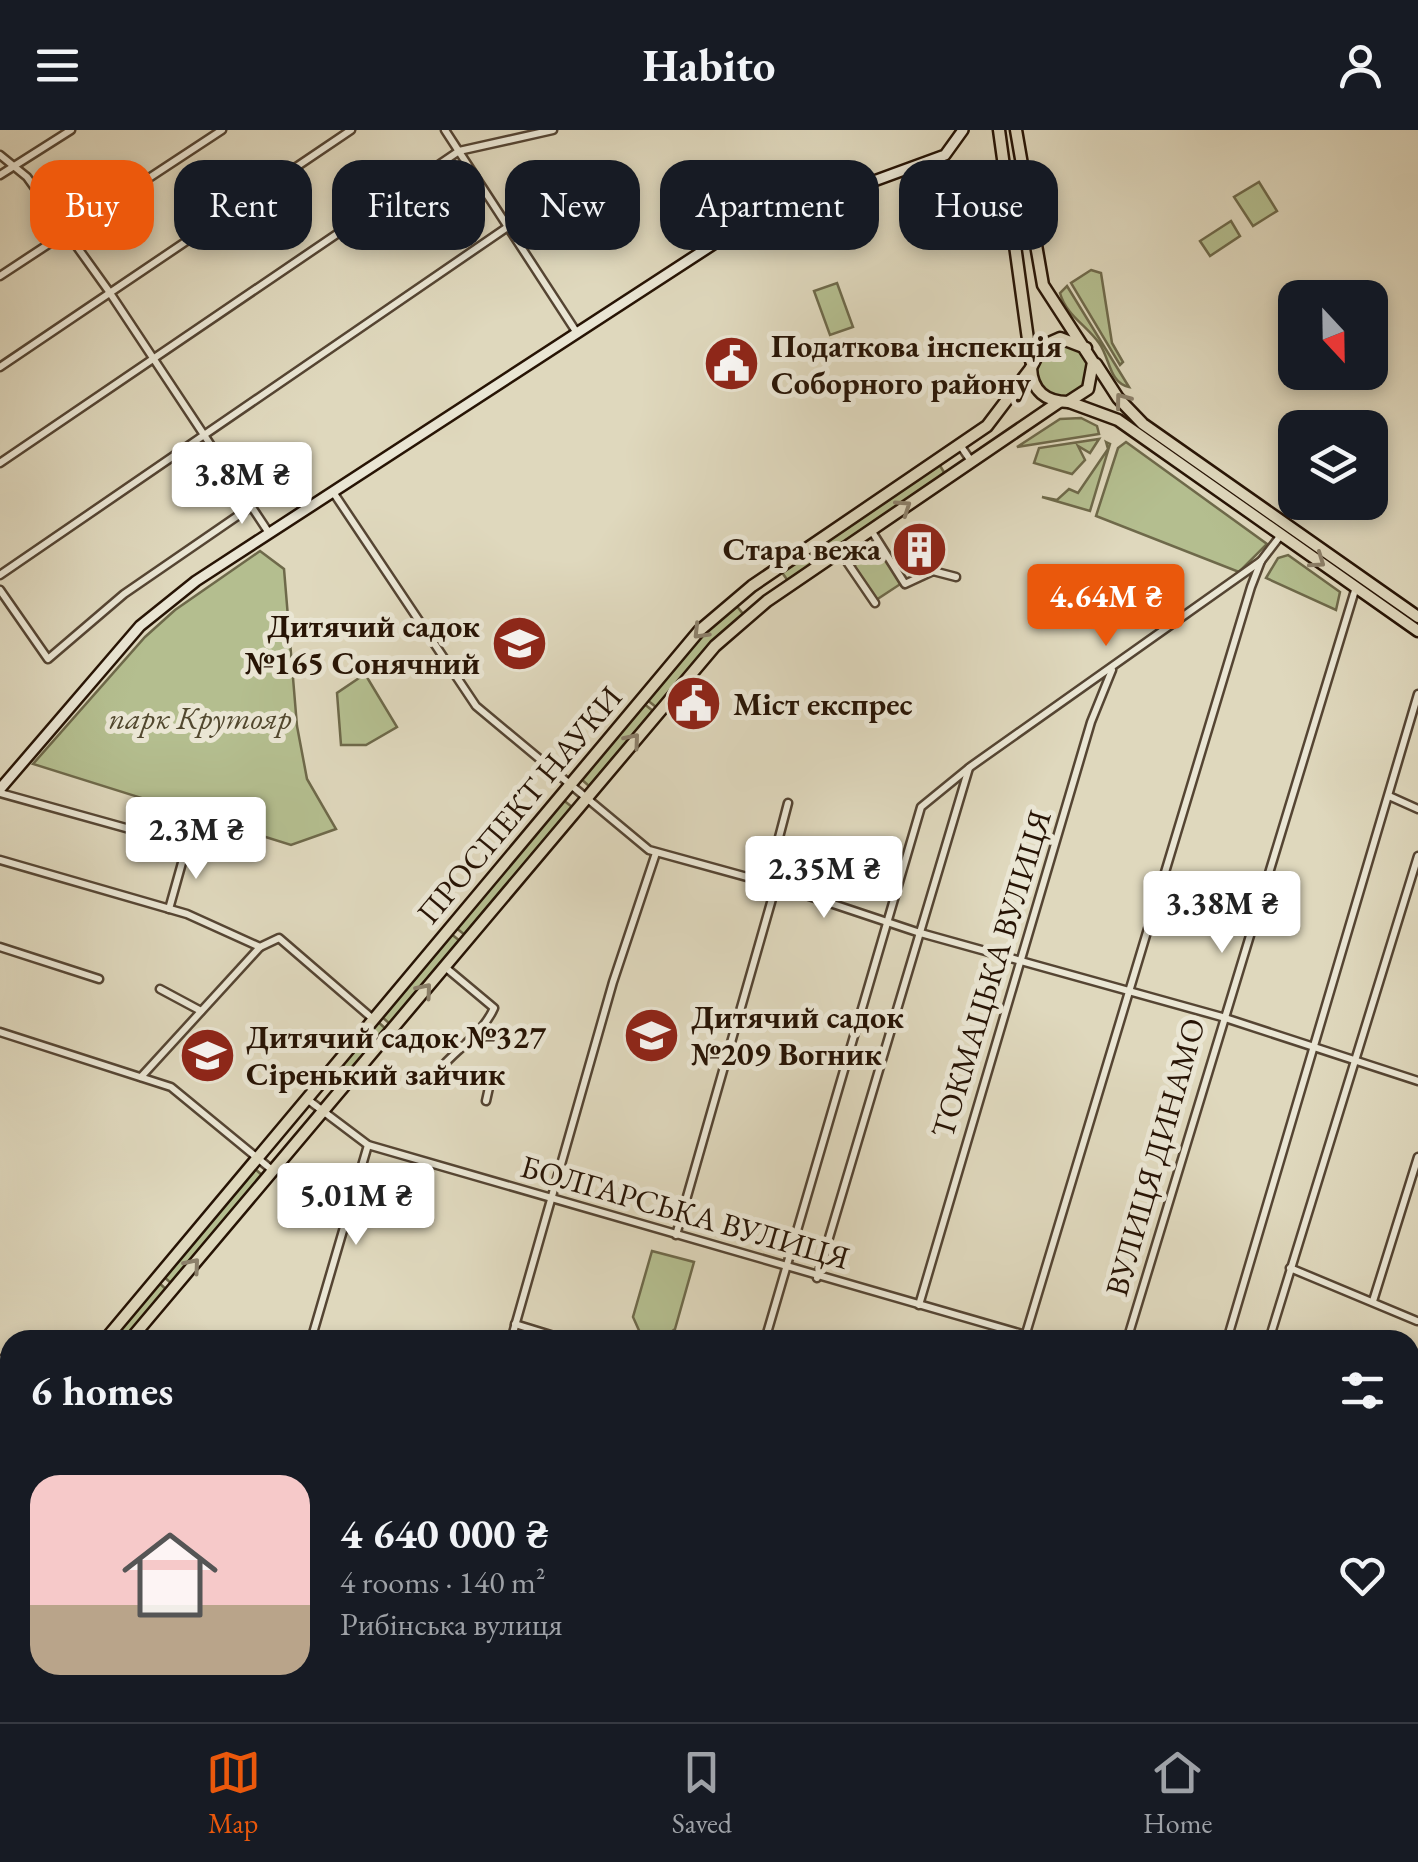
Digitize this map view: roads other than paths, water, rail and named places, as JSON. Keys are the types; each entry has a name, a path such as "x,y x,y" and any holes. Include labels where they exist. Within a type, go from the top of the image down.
{"main road":[{"path":"999,130 1031,365 1038,390 1118,420 1418,631"},
{"path":"1016,130 1042,285 1118,398 1143,424 1418,616"},
{"path":"0,791 140,626 173,597 729,234 945,155 961,131"},
{"path":"1031,365 1050,340 1070,339 1088,351 1093,380 1082,395 1064,402"},
{"name":"ПРОСПЕКТ НАУКИ","path":"113,1330 699,631 739,595 996,417 1031,365"},
{"name":"ПРОСПЕКТ НАУКИ","path":"138,1330 584,799 730,632 870,529 1064,402"}],"street":[{"path":"0,175 71,130"},
{"path":"154,174 222,130"},
{"path":"0,367 108,290 352,130"},
{"path":"445,130 505,221"},
{"path":"0,463 460,151 553,130"},
{"path":"0,154 15,164 30,184"},
{"path":"0,575 505,228"},
{"path":"0,276 39,250"},
{"path":"79,250 270,532"},
{"path":"524,250 578,333"},
{"path":"960,445 971,461"},
{"path":"333,491 476,706 568,786 656,853 776,885 916,932 1222,1017 1418,1082"},
{"path":"0,590 48,659 124,594 252,506"},
{"path":"870,529 905,584 933,571 956,576"},
{"path":"768,1330 921,807 970,766 1261,561 1281,535"},
{"path":"845,558 876,604"},
{"path":"1027,1330 1261,561"},
{"name":"ВУЛИЦЯ ДИНАМО","path":"1130,1330 1222,1017 1356,588"},
{"name":"ТОКМАЦЬКА ВУЛИЦЯ","path":"920,1304 1105,679 1118,662"},
{"path":"1230,1330 1418,694"},
{"path":"816,1278 916,932 970,766"},
{"path":"0,791 187,845 169,909"},
{"path":"1388,796 1418,809"},
{"path":"766,883 788,803"},
{"path":"513,1330 656,853"},
{"path":"1272,1330 1418,856"},
{"path":"0,860 169,909 260,947"},
{"path":"676,1236 776,885"},
{"path":"142,1077 260,947 279,938 373,1018"},
{"path":"0,947 99,979"},
{"path":"444,966 494,1008 484,1029 458,1046 438,1071 490,1083 486,1101"},
{"path":"160,989 201,1012"},
{"path":"0,1032 171,1087 273,1171"},
{"name":"БОЛГАРСЬКА ВУЛИЦЯ","path":"306,1098 368,1146 1003,1330"},
{"path":"313,1330 368,1146"},
{"path":"1374,1301 1418,1157"},
{"path":"1290,1268 1416,1321"},
{"path":"515,1324 534,1330"}],"place":[{"name":"Податкова інспекція Соборного району","path":"732,364"},
{"name":"Стара вежа","path":"920,549"},
{"name":"Дитячий садок №165 Сонячний","path":"519,644"},
{"name":"Міст експрес","path":"694,704"},
{"name":"Дитячий садок №209 Вогник","path":"652,1035"},
{"name":"Дитячий садок №327 Сіренький зайчик","path":"207,1055"}],"park label":[{"name":"парк Крутояр","path":"200,718"}]}
